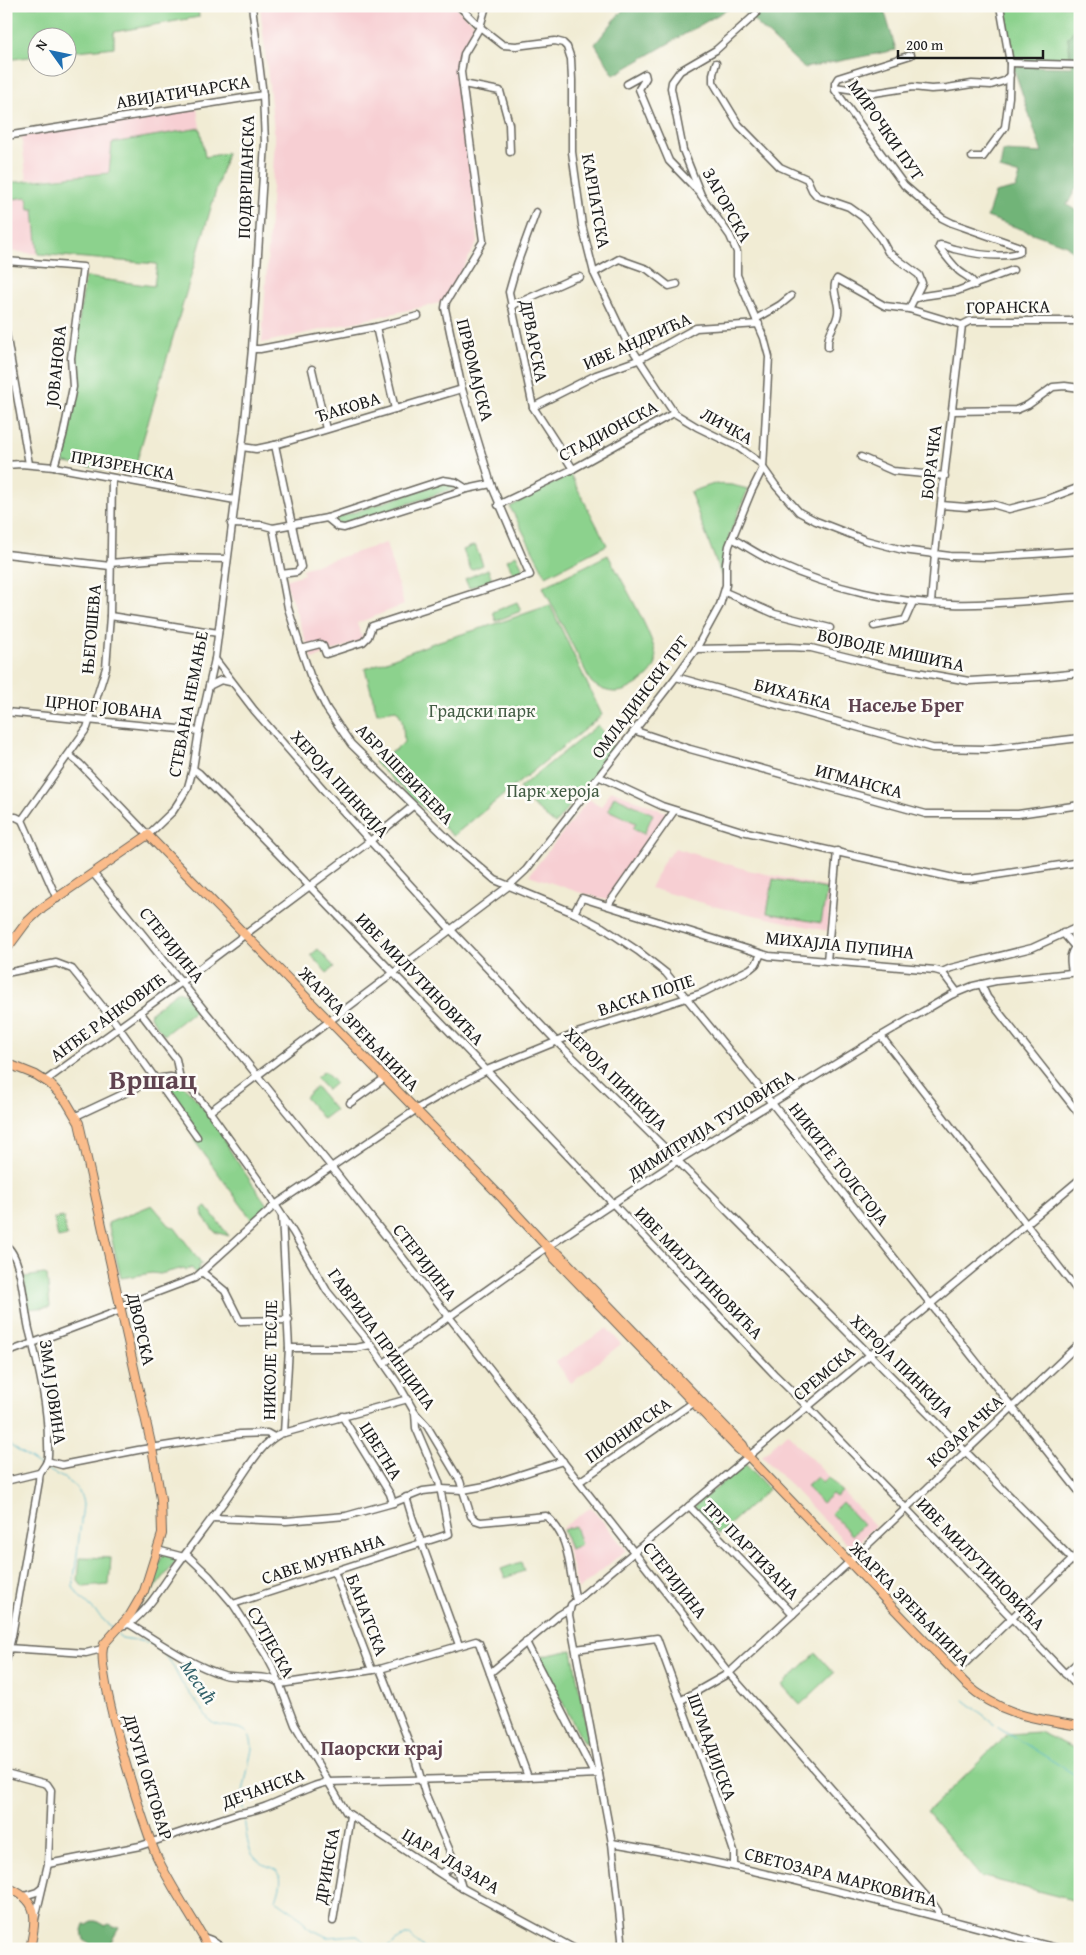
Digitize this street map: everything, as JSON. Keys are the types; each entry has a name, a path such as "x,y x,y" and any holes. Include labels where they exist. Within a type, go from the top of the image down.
{"main road":[{"name":"СТЕВАНА НЕМАЊЕ","path":"6,950 26,924 42,908 148,835"},
{"name":"ЖАРКА ЗРЕЊАНИНА","path":"148,835 416,1110 547,1247 554,1258 738,1449 749,1457 955,1673 980,1696 1004,1710 1025,1717 1079,1725"},
{"path":"6,1063 45,1081 59,1093 76,1116"},
{"name":"ДВОРСКА","path":"76,1116 94,1186 152,1448 162,1512 162,1531 157,1550 137,1604 102,1649"},
{"name":"ЖАРКА ЗРЕЊАНИНА","path":"547,1247 559,1254 693,1392 743,1445 749,1457"},
{"name":"ДРУГИ ОКТОБАР","path":"102,1649 102,1666 108,1693 140,1813 163,1870 203,1937 208,1949"},
{"path":"6,1887 24,1896 32,1905 35,1919 30,1949"}],"street":[{"name":"ПОДВРШАНСКА","path":"235,500 252,349 265,143 263,95 252,6"},
{"path":"459,6 480,27"},
{"name":"ПРВОМАЈСКА","path":"301,650 320,644 323,646 326,654 336,651 366,640 372,626 530,575 498,505 491,484 462,389 445,305 483,240 462,72 463,58 480,27 486,6"},
{"path":"972,157 983,157 1005,127 1010,63 1000,6"},
{"name":"ЗАГОРСКА","path":"756,14 716,50 680,71 672,82 671,93 680,139 701,195 730,236 738,252 737,275 757,321 769,357 763,468"},
{"name":"КАРПАТСКА","path":"480,27 500,44 506,46 550,41 566,45 570,53 572,152 582,225 594,273 617,323 638,360"},
{"name":"МИРОЧКИ ПУТ","path":"911,55 838,78 834,87 909,190 942,218 1015,244 1021,249 1020,252 1013,255 992,256 955,250 941,244 939,246 946,256 975,285"},
{"path":"716,62 712,74 713,82 739,125 780,167 807,179 812,190 818,196 849,207 863,217 881,239 888,252 921,278 922,283 909,309"},
{"path":"1010,63 1080,65"},
{"path":"627,84 645,74 646,78 639,89 669,161 701,195"},
{"path":"834,87 874,93 913,87 947,88 972,84 991,85 1004,81 1010,75"},
{"path":"463,84 500,91 509,124 510,152"},
{"name":"АВИЈАТИЧАРСКА","path":"6,136 263,95"},
{"name":"ДРВАРСКА","path":"536,212 509,287 533,407 573,469"},
{"path":"594,273 619,259 647,269 668,286 677,284"},
{"name":"ЈОВАНОВА","path":"6,261 83,267 71,358 73,387 54,468"},
{"path":"914,300 923,296 957,291 1013,270"},
{"path":"512,306 580,277"},
{"name":"ГОРАНСКА","path":"828,347 828,336 838,313 835,289 836,279 878,304 909,309 962,325 970,321 1080,320"},
{"name":"ИВЕ АНДРИЋА","path":"533,407 596,375 638,360 696,328 757,321 791,296"},
{"path":"252,349 376,327 418,316"},
{"name":"БОРАЧКА","path":"931,603 962,325"},
{"path":"376,327 395,409"},
{"path":"6,333 29,464"},
{"name":"СТАДИОНСКА","path":"498,505 573,469 674,413 638,360"},
{"path":"312,369 326,429"},
{"path":"952,411 1016,410 1028,405 1053,387 1080,388"},
{"name":"ЂАКОВА","path":"242,447 256,449 275,445 462,389"},
{"name":"ЛИЧКА","path":"674,413 697,427 738,447 759,462 794,508 816,521 849,535 882,546 935,554 988,557 1080,551"},
{"path":"275,445 301,567 297,572 281,574"},
{"path":"240,462 244,454 256,449"},
{"path":"861,457 893,471 945,476"},
{"name":"ПРИЗРЕНСКА","path":"6,465 29,464 235,500"},
{"path":"763,468 732,538 726,563 725,590 775,614 830,628"},
{"name":"ЊЕГОШЕВА","path":"22,820 69,755 90,721 106,668 110,616 112,478"},
{"path":"231,524 262,525 273,528 327,518 443,480 456,482 467,489"},
{"path":"327,518 338,527 344,528 467,489 491,484"},
{"path":"941,506 966,507 992,504 1009,509 1048,499 1080,487"},
{"name":"СТЕВАНА НЕМАЊЕ","path":"148,835 173,811 188,787 194,769 199,731 215,659 235,500"},
{"name":"АБРАШЕВИЋЕВА","path":"273,528 288,608 301,650 322,700 345,736 358,752 477,866 495,880 510,885"},
{"path":"732,538 779,564 810,576 861,592 913,602 968,604 1080,598"},
{"path":"6,554 110,565 171,558 227,559"},
{"name":"ОМЛАДИНСКИ ТРГ","path":"209,1112 395,974 510,885 526,870 676,678 717,613 725,590"},
{"path":"874,626 905,620 913,602"},
{"path":"110,616 218,633"},
{"name":"ВОЈВОДЕ МИШИЋА","path":"696,648 789,646 811,648 888,667 969,681 1080,673"},
{"name":"ХЕРОЈА ПИНКИЈА","path":"215,659 260,718 451,930 557,1042 678,1161 1080,1567"},
{"name":"БИХАЋКА","path":"676,678 932,748 986,749 1080,738"},
{"path":"210,686 221,680 232,682"},
{"name":"ЦРНОГ ЈОВАНА","path":"6,712 199,731"},
{"name":"ИГМАНСКА","path":"636,731 690,749 926,814 1018,814 1080,805"},
{"path":"69,755 80,764 148,835"},
{"name":"ИВЕ МИЛУТИНОВИЋА","path":"194,769 213,786 395,974 807,1407 1080,1689"},
{"path":"600,777 674,811 742,831 965,880 1080,862"},
{"name":"АНЂЕ РАНКОВИЋ","path":"45,1081 182,982 308,885 370,841 413,806"},
{"path":"608,905 674,811"},
{"path":"6,817 16,817 22,820 57,899"},
{"path":"827,961 837,851"},
{"name":"СТЕРИЈИНА","path":"93,873 332,1168 729,1673 933,1904 938,1916"},
{"name":"НИКИТЕ ТОЛСТОЈА","path":"510,885 602,927 652,960 666,973 1080,1493"},
{"name":"МИХАЈЛА ПУПИНА","path":"574,913 582,898 761,954 935,970 943,974 951,968 1044,944 1066,936 1080,926"},
{"path":"1066,936 1077,946 1070,955 1077,973"},
{"name":"ВАСКА ПОПЕ","path":"6,1353 186,1283 202,1272 275,1205 416,1110 487,1070 580,1032 702,993 750,969 756,964 761,954"},
{"path":"6,973 56,963 72,969 119,1028 197,1137"},
{"name":"ДИМИТРИЈА ТУЦОВИЋА","path":"384,1363 547,1247 678,1161 881,1036 957,992 980,984 1006,979 1077,973"},
{"path":"943,974 957,992"},
{"path":"980,984 986,997 1080,1115"},
{"path":"76,1116 155,1079 180,1078 176,1059 140,1012"},
{"path":"881,1036 1080,1294"},
{"name":"ГАВРИЛА ПРИНЦИПА","path":"180,1078 209,1112 275,1205 326,1291 371,1345 408,1399 415,1413 426,1426 460,1481 471,1516 481,1522 546,1516 553,1521 566,1547 576,1600"},
{"path":"350,1103 385,1078"},
{"name":"СРЕМСКА","path":"490,1674 1080,1179"},
{"name":"НИКОЛЕ ТЕСЛЕ","path":"129,1624 139,1616 213,1518 258,1454 274,1438 284,1433 289,1320 282,1216"},
{"name":"ЗМАЈ ЈОВИНА","path":"6,1246 11,1249 20,1274 48,1431 46,1462 40,1472 6,1661"},
{"path":"202,1272 225,1292 240,1321 289,1320"},
{"name":"КОЗАРАЧКА","path":"729,1673 1080,1343"},
{"path":"289,1348 355,1348 371,1345"},
{"path":"284,1433 408,1399"},
{"name":"ПИОНИРСКА","path":"579,1482 694,1402"},
{"path":"415,1413 416,1428 438,1479 440,1489"},
{"name":"ЦВЕТНА","path":"342,1416 386,1487 393,1503"},
{"path":"46,1462 62,1465 248,1433 266,1433 274,1438"},
{"path":"213,1518 264,1521 325,1519 353,1515 393,1503 423,1491 440,1489 462,1490 485,1486 563,1461"},
{"path":"6,1481 40,1472"},
{"name":"САВЕ МУНЋАНА","path":"233,1604 302,1580 334,1572 449,1534 440,1489"},
{"path":"406,1497 459,1645"},
{"name":"ТРГ ПАРТИЗАНА","path":"689,1506 793,1614"},
{"path":"157,1550 185,1555"},
{"path":"955,1673 1080,1552"},
{"name":"СУТЈЕСКА","path":"185,1555 209,1576 233,1604 276,1672 295,1725 328,1782"},
{"name":"БАНАТСКА","path":"334,1572 372,1670"},
{"path":"137,1604 148,1603"},
{"path":"569,1609 594,1745 597,1774 612,1843 622,1949"},
{"path":"119,1628 129,1624 187,1659 216,1672 232,1676 270,1678 280,1684 380,1669 471,1641 478,1642 528,1777"},
{"name":"ШУМАДИЈСКА","path":"576,1650 656,1638 734,1852 734,1866"},
{"path":"526,1642 581,1748 597,1774"},
{"path":"8,1648 86,1652 102,1649"},
{"path":"1065,1674 1080,1660"},
{"name":"БАНАТСКА","path":"380,1669 415,1758 425,1793 454,1862 462,1888"},
{"path":"270,1678 276,1672"},
{"path":"680,1701 729,1673"},
{"path":"581,1748 588,1748 594,1745"},
{"path":"6,1773 47,1784 51,1790 48,1864 35,1919"},
{"name":"ДЕЧАНСКА","path":"48,1864 151,1843 239,1813 247,1812 328,1782 597,1774"},
{"name":"ЦАРА ЛАЗАРА","path":"328,1782 341,1807 350,1816 462,1888 574,1949"},
{"name":"ДРИНСКА","path":"332,1921 350,1816"},
{"name":"СВЕТОЗАРА МАРКОВИЋА","path":"612,1843 734,1866 938,1916 1032,1945 1061,1949"},
{"path":"441,1874 449,1869 454,1862"},
{"path":"24,1896 37,1892 42,1888"},
{"path":"203,1937 212,1940 224,1949"}],"shaded area":[{"path":"260,6 455,6 475,25 474,31 460,53 459,70 478,241 444,302 262,343 275,139"},
{"path":"197,108 200,128 112,143 109,173 27,179 21,136"},
{"path":"27,197 34,209 38,254 6,251 6,200"},
{"path":"386,543 404,605 357,623 363,640 312,659 285,580 304,574 302,569"},
{"path":"611,790 668,813 607,900 529,875 589,799 601,807"},
{"path":"675,848 748,870 831,888 827,931 717,907 650,888 666,857"},
{"path":"607,1328 621,1344 571,1383 556,1362"},
{"path":"787,1433 875,1526 852,1549 762,1456"},
{"path":"591,1507 626,1550 578,1590 562,1528"}],"green space":[{"path":"6,6 198,6 199,17 114,32 114,47 78,51 78,28 28,28 28,57 6,60"},
{"path":"626,6 733,6 614,75 595,44"},
{"path":"738,6 883,6 896,50 804,68"},
{"path":"1003,6 1080,6 1080,22 1068,38 1071,63 1018,61 1012,55"},
{"path":"1080,22 1080,181 1067,205 1080,213 1080,258 1066,245 987,217 995,193 1016,188 1020,175 1000,169 1003,151 1042,153 1013,66 1072,67 1068,38"},
{"path":"200,128 205,157 227,153 133,474 59,462 77,388 75,350 85,277 154,286 157,264 38,254 34,209 29,209 27,197 6,200 6,183 109,173 112,143"},
{"path":"570,474 607,545 546,576 510,507"},
{"path":"445,482 450,482 458,487 345,525 341,526 334,519"},
{"path":"714,484 732,485 748,489 729,536 723,576 690,492"},
{"path":"475,545 483,565 471,570 463,550"},
{"path":"516,555 524,571 514,575 507,560"},
{"path":"608,555 652,641 656,662 650,674 642,681 620,692 604,690 591,682 543,587"},
{"path":"488,569 492,579 469,588 465,579"},
{"path":"517,602 521,611 496,621 493,612"},
{"name":"Градски парк","path":"550,605 602,715 453,836 374,762 398,748 404,742 403,729 402,720 396,710 377,713 365,669 436,642"},
{"name":"Парк хероја","path":"598,725 615,750 555,824 532,805 519,788"},
{"path":"614,796 653,814 644,834 633,829 636,823 608,810"},
{"path":"773,879 827,889 821,923 767,913"},
{"path":"318,949 334,967 327,973 311,955"},
{"path":"178,991 184,993 197,1009 164,1035 150,1017 151,1012"},
{"path":"324,1071 335,1083 327,1090 316,1078"},
{"path":"169,1083 176,1083 186,1088 198,1101 226,1138 224,1140 234,1157 267,1205 252,1220 194,1140 197,1137 165,1088"},
{"path":"316,1087 335,1110 323,1119 305,1097"},
{"path":"152,1205 169,1225 175,1228 202,1264 199,1266 199,1271 196,1274 192,1268 186,1270 184,1268 160,1274 152,1273 121,1278 108,1223"},
{"path":"206,1206 229,1236 215,1232 203,1216 202,1209"},
{"path":"63,1217 67,1236 58,1238 54,1219"},
{"path":"47,1275 50,1307 28,1309 24,1277"},
{"path":"745,1464 769,1489 719,1534 694,1506"},
{"path":"817,1477 822,1483 828,1477 842,1492 836,1497 832,1494 822,1503 806,1487"},
{"path":"842,1502 863,1525 852,1535 831,1513"},
{"path":"575,1526 581,1545 570,1549 563,1530"},
{"path":"163,1554 178,1559 146,1599 145,1597"},
{"path":"80,1557 111,1558 109,1585 83,1587 78,1581"},
{"path":"521,1562 524,1571 505,1578 501,1569"},
{"path":"572,1650 589,1741 586,1743 583,1742 539,1657"},
{"path":"816,1653 834,1673 800,1705 782,1685"},
{"path":"1039,1732 1080,1751 1080,1902 980,1876 927,1812 1008,1734"},
{"path":"91,1921 119,1928 108,1947 96,1949 84,1940 82,1931 84,1925 88,1925"}],"waterway":[{"name":"Месић","path":"6,1440 11,1446 42,1467"},
{"name":"Месић","path":"46,1469 70,1482 79,1491 83,1505 73,1587 79,1596 113,1629"},
{"name":"Месић","path":"117,1634 122,1638 147,1642 159,1647 174,1668 181,1682 211,1722 238,1728 248,1734 252,1749 243,1792 243,1809"},
{"path":"964,1700 1000,1728 1080,1778"},
{"name":"Месић","path":"244,1816 252,1854 279,1873 281,1878 276,1900 300,1917 307,1927 327,1937 356,1935 374,1949"},
{"name":"Месић","path":"385,1949 405,1935 411,1935 425,1949"}],"district":[{"name":"Насеље Брег","path":"906,705"},
{"name":"Вршац","path":"153,1079"},
{"name":"Паорски крај","path":"382,1748"}]}
